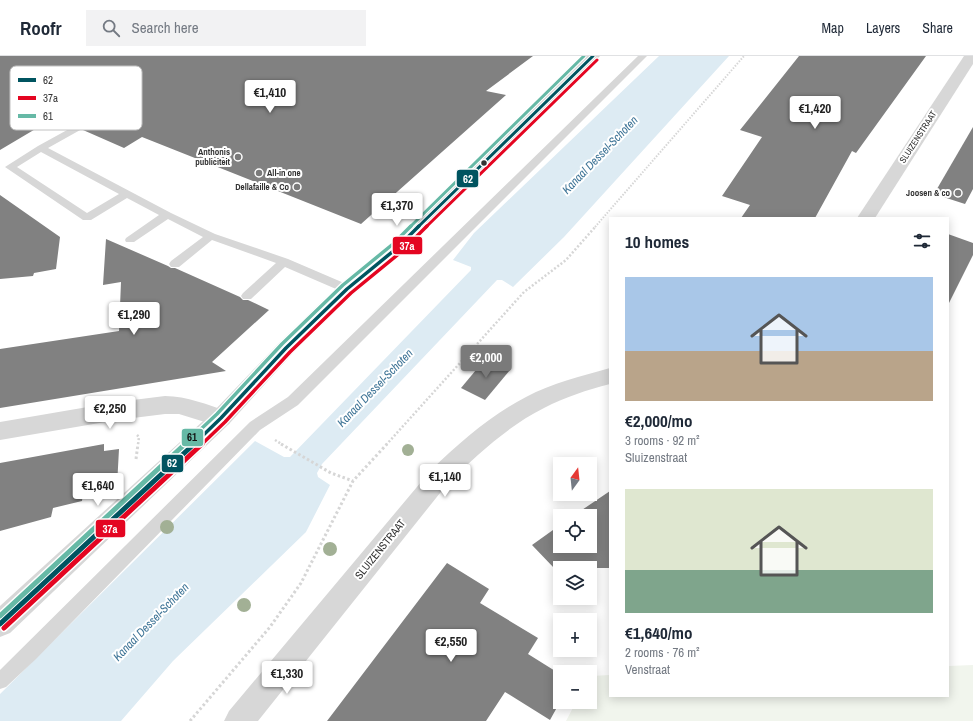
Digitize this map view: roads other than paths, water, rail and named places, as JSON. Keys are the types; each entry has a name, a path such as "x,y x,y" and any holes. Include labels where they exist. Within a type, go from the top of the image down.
{"street":[{"path":"0,624 221,418 286,348 347,289 397,248 593,56"},
{"name":"SLUIZENSTRAAT","path":"867,217 971,56"},
{"name":"SLUIZENSTRAAT","path":"238,721 440,476 468,449 489,432 528,406 580,384 609,376"},
{"path":"0,431 117,411 165,405 179,405 221,418"}],"lane":[{"path":"0,681 30,653 255,426 293,401 643,56"},
{"path":"73,130 10,168 88,218 127,193"},
{"path":"41,148 127,193 167,216 211,236 284,262 347,289"},
{"path":"130,240 167,216"},
{"path":"175,264 211,236"},
{"path":"247,296 284,262"}],"water":[{"name":"Kanaal Dessel-Schoten","path":"659,56 729,56 564,237 513,287 502,280 497,280 322,464 317,473 318,477 330,485 306,532 173,661 121,721 0,721 0,694 255,441 284,457 290,457 471,270 471,267 453,260 474,233"}],"place":[{"name":"Anthonis publiciteit","path":"238,157"},
{"name":"All-in one","path":"259,173"},
{"name":"Dellafaille & Co","path":"297,187"},
{"name":"Joosen & co","path":"958,193"}]}
